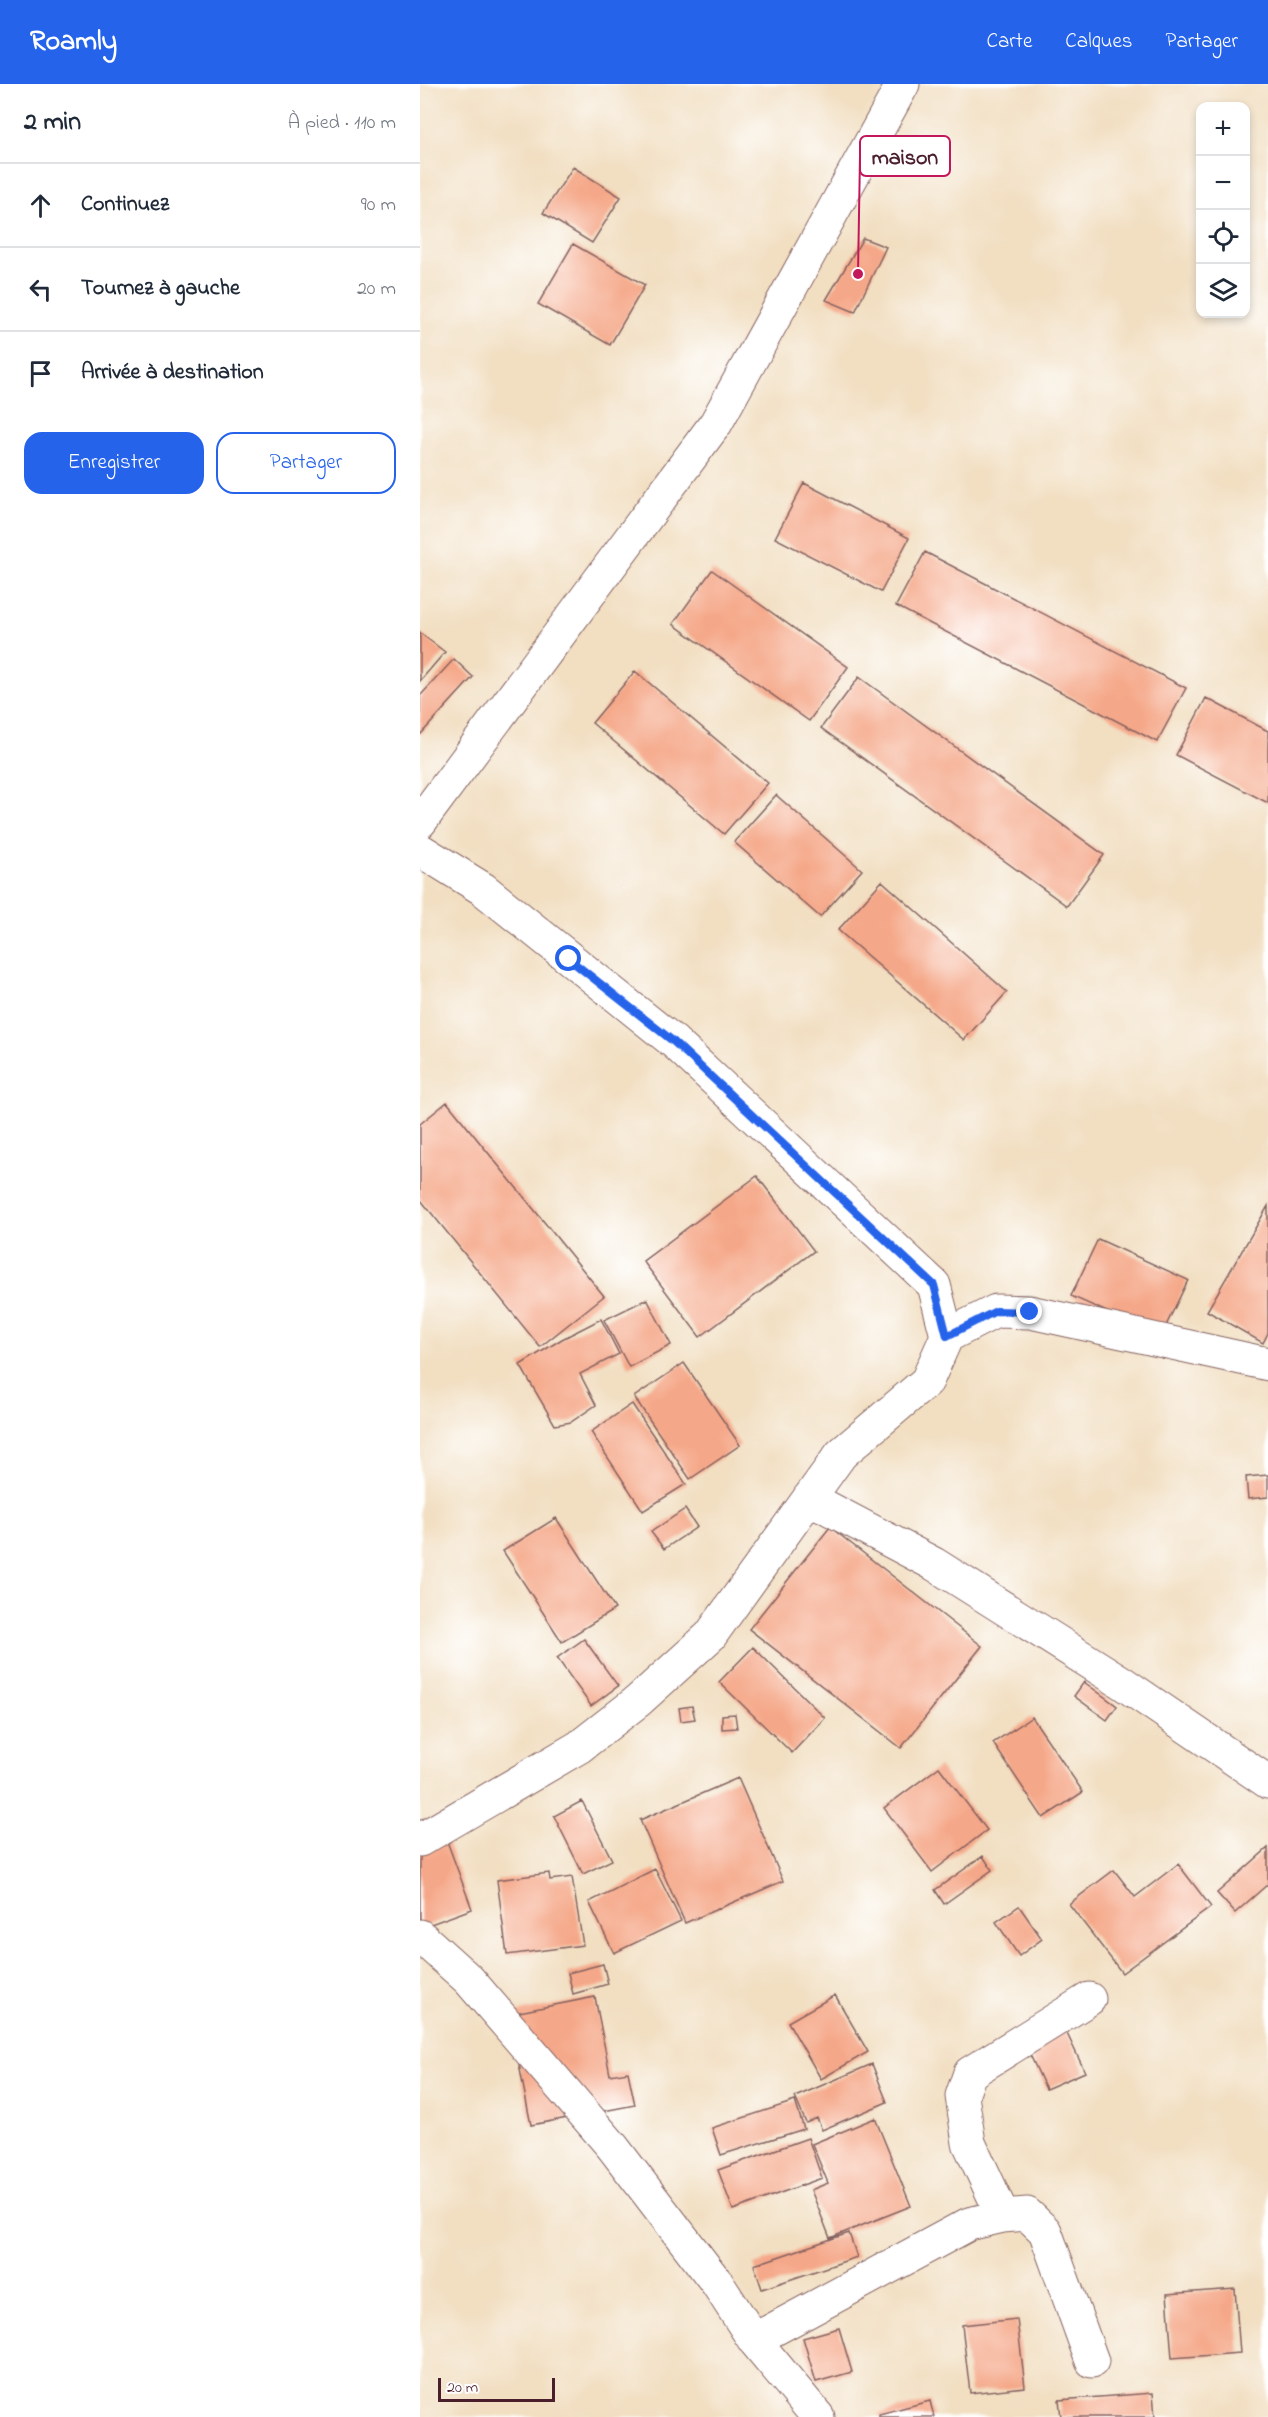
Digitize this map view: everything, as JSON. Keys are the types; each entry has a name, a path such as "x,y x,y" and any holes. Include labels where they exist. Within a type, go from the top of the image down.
{"street":[{"path":"420,822 716,423 903,84"},
{"path":"420,849 483,889 674,1042 934,1285 947,1336 927,1381 841,1454 711,1636 638,1701 579,1747 420,1840"},
{"path":"947,1336 996,1311 1030,1312 1268,1364"},
{"path":"809,1498 934,1564 1121,1682 1268,1782"},
{"path":"420,1936 469,1980 612,2146 717,2283 754,2340 818,2417"},
{"path":"1003,2216 969,2143 962,2096 970,2073 1089,1999"},
{"path":"754,2340 969,2224 1003,2216 1027,2214 1046,2231 1092,2361"}],"building":[{"path":"573,167 621,197 592,243 543,213"},
{"path":"863,238 886,247 855,312 826,300"},
{"path":"573,244 645,285 610,345 538,304"},
{"path":"804,483 909,538 881,592 775,538"},
{"path":"925,552 1186,688 1157,742 896,606"},
{"path":"712,570 848,667 809,721 673,624"},
{"path":"420,633 445,652 420,681"},
{"path":"454,659 473,677 420,735 420,696"},
{"path":"635,671 768,783 724,834 592,723"},
{"path":"859,677 1104,855 1067,906 821,728"},
{"path":"1206,698 1268,731 1268,803 1176,755"},
{"path":"776,795 862,870 820,917 734,842"},
{"path":"882,881 1007,992 964,1040 838,930"},
{"path":"447,1102 604,1296 540,1347 420,1199 420,1124"},
{"path":"757,1176 814,1251 700,1337 643,1261"},
{"path":"1268,1206 1268,1333 1263,1343 1207,1311"},
{"path":"1098,1239 1188,1280 1161,1336 1071,1296"},
{"path":"647,1299 671,1345 629,1367 604,1320"},
{"path":"601,1319 619,1354 580,1374 596,1405 571,1422 555,1425 520,1365 562,1339"},
{"path":"684,1363 740,1445 690,1479 634,1397"},
{"path":"632,1404 686,1484 643,1511 591,1432"},
{"path":"1268,1475 1268,1497 1248,1499 1246,1477"},
{"path":"685,1509 697,1527 664,1549 651,1532"},
{"path":"556,1518 615,1609 562,1642 503,1551"},
{"path":"830,1527 982,1646 901,1748 749,1629"},
{"path":"584,1639 618,1686 591,1706 557,1658"},
{"path":"753,1647 825,1718 792,1753 719,1682"},
{"path":"1084,1682 1117,1706 1107,1720 1074,1696"},
{"path":"692,1706 695,1719 681,1721 679,1708"},
{"path":"735,1714 737,1728 722,1729 722,1715"},
{"path":"1032,1717 1083,1792 1043,1818 993,1743"},
{"path":"939,1767 987,1830 932,1872 884,1808"},
{"path":"738,1778 783,1881 685,1923 640,1820"},
{"path":"582,1801 612,1860 583,1874 554,1816"},
{"path":"444,1833 472,1909 420,1928 420,1842"},
{"path":"1268,1848 1268,1884 1235,1913 1217,1893"},
{"path":"983,1856 992,1870 944,1904 935,1890"},
{"path":"1178,1864 1211,1907 1122,1973 1069,1904 1114,1870 1135,1897"},
{"path":"655,1869 681,1921 614,1953 589,1902"},
{"path":"549,1873 550,1880 572,1877 583,1945 507,1955 497,1880"},
{"path":"1019,1906 1042,1939 1019,1956 996,1922"},
{"path":"603,1964 608,1984 573,1994 568,1973"},
{"path":"835,1995 868,2052 821,2079 788,2022"},
{"path":"595,1997 610,2075 628,2072 635,2105 531,2125 509,2014"},
{"path":"1064,2027 1085,2072 1046,2089 1025,2044"},
{"path":"872,2064 887,2102 822,2130 817,2118 806,2123 795,2097"},
{"path":"795,2101 804,2129 721,2155 712,2128"},
{"path":"875,2118 911,2206 830,2238 811,2190 828,2183 812,2144"},
{"path":"808,2138 822,2178 733,2210 718,2170"},
{"path":"849,2233 857,2257 762,2289 754,2265"},
{"path":"1235,2289 1240,2353 1172,2358 1167,2294"},
{"path":"1017,2319 1025,2387 970,2393 962,2325"},
{"path":"839,2328 852,2372 816,2382 803,2338"},
{"path":"1153,2393 1155,2417 1061,2417 1059,2400"},
{"path":"930,2401 934,2417 879,2417 879,2414"}],"place":[{"name":"maison","path":"858,274"}],"route":[{"path":"569,959 674,1042 934,1285 947,1336 996,1311 1030,1312"}]}
